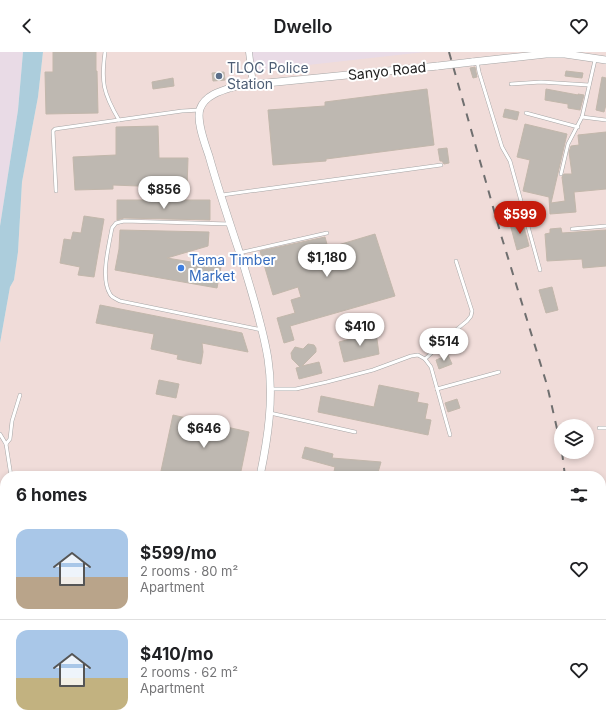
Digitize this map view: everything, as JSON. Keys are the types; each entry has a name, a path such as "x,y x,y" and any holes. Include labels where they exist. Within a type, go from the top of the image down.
{"street":[{"path":"249,52 253,85"},
{"name":"Sanyo Road","path":"200,110 207,99 216,93 237,86 475,62 518,54 565,54 606,60"},
{"path":"200,110 199,116 202,134 262,330 268,359 271,389 270,414 261,471"}],"lane":[{"path":"105,52 102,71 103,86 108,101 118,120"},
{"path":"561,174 568,144 582,117 595,58"},
{"path":"475,62 502,146 510,161 540,270"},
{"path":"511,84 541,82 590,85"},
{"path":"56,191 53,131 55,129 182,111 200,110"},
{"path":"526,113 578,127"},
{"path":"582,117 606,120"},
{"path":"220,196 441,165"},
{"path":"230,224 124,221 116,223 112,228 106,264 106,281 109,293 112,297 120,301 262,330"},
{"path":"572,229 606,226"},
{"path":"239,253 327,233"},
{"path":"426,359 471,316 472,311 456,261"},
{"path":"271,389 296,389 327,382 373,370 411,356 418,355 426,359 431,367 450,435"},
{"path":"437,389 499,372"},
{"path":"6,444 10,439 12,421 20,395"},
{"path":"270,414 356,432"},
{"path":"600,428 606,428"},
{"path":"0,434 6,444 10,471"}],"shaded area":[{"path":"0,52 23,52 18,110 0,226"},
{"path":"43,52 606,52 606,471 0,471 0,343 10,287 14,280 18,252 22,182 38,97"},
{"path":"251,52 425,52 253,71"}],"water":[{"path":"23,52 43,52 38,97 22,182 18,252 14,280 10,287 0,343 0,226 18,110"}],"building":[{"path":"53,52 96,52 98,113 46,114 45,72 53,72"},
{"path":"475,67 477,77 473,78 470,68"},
{"path":"566,71 583,73 582,78 565,76"},
{"name":"TLOC Police Station","path":"224,72 225,80 213,81 212,73"},
{"path":"602,77 606,78 606,105 604,112 596,110"},
{"path":"173,78 174,86 153,89 152,82"},
{"path":"427,89 434,145 326,159 326,161 273,165 268,110 325,106 325,102"},
{"path":"546,89 584,95 580,110 568,108 568,104 545,100"},
{"path":"505,109 519,112 517,120 503,117"},
{"path":"525,124 567,134 551,203 565,201 562,177 564,174 572,174 569,152 571,146 579,145 578,135 606,132 606,189 574,192 576,212 550,214 549,197 523,191 530,160 517,157"},
{"path":"158,126 159,158 188,158 187,188 113,185 113,189 75,190 73,157 116,155 116,127"},
{"path":"447,148 449,163 444,164 440,161 438,149"},
{"path":"117,200 210,200 210,220 124,218 117,220"},
{"path":"84,216 104,219 94,277 78,275 80,267 60,263 64,239 71,240 73,232 81,233"},
{"path":"522,220 529,246 517,250 510,224"},
{"path":"561,228 562,233 606,230 606,266 583,268 582,259 547,261 545,234 550,233 550,229"},
{"path":"120,230 209,232 208,246 167,258 221,267 217,288 115,270 119,249"},
{"path":"375,234 395,296 290,326 294,340 284,343 277,318 295,313 291,300 301,297 298,287 273,295 260,251 325,237 328,248"},
{"path":"552,287 558,310 546,313 539,290"},
{"path":"100,305 242,333 248,352 202,343 203,352 201,364 177,359 178,355 151,349 154,334 96,323"},
{"path":"376,332 379,354 344,362 339,342"},
{"path":"308,344 314,345 316,352 302,366 319,362 322,373 299,379 296,368 300,367 292,359 291,353 295,347 303,349"},
{"path":"448,355 452,364 439,369 436,360"},
{"path":"159,380 179,384 176,398 156,394"},
{"path":"379,385 419,393 417,402 428,404 425,419 431,420 428,435 318,412 321,396 374,407"},
{"path":"457,399 460,408 448,412 445,403"},
{"path":"173,415 249,432 241,471 161,471"},
{"path":"305,447 333,454 332,458 381,462 378,471 334,471 335,467 302,458"}],"railway":[{"path":"449,52 501,235 547,385 555,419"},
{"path":"563,459 564,471"}],"place":[{"name":"TLOC Police Station","path":"219,76"},
{"name":"Tema Timber Market","path":"181,268"}]}
